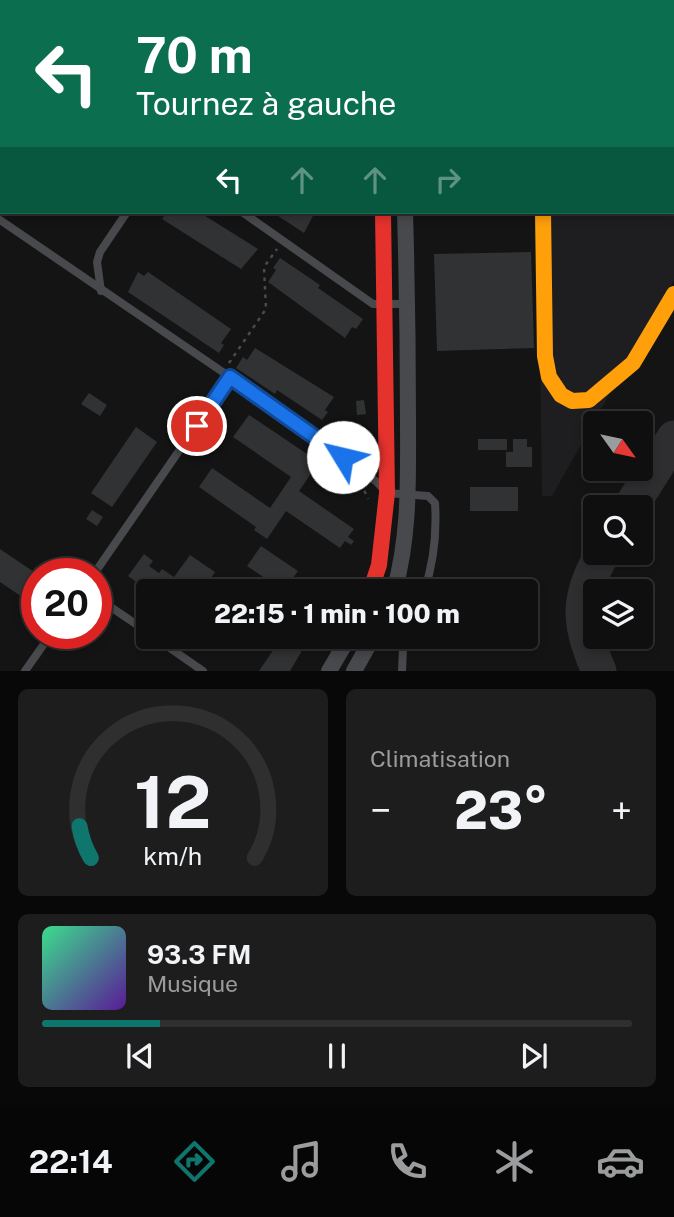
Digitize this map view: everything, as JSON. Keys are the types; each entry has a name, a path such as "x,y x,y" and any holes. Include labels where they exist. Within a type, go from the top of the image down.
{"street":[{"path":"374,579 379,565 387,493 383,214"},
{"path":"397,579 405,545 408,495 405,214"},
{"path":"543,214 545,356 549,377 561,395 572,401 589,400 633,363 674,294"},
{"path":"329,671 342,649"},
{"path":"354,671 366,649"}],"lane":[{"path":"101,291 97,262 100,252 126,214"},
{"path":"245,214 373,304 407,304"},
{"path":"0,220 226,374 377,482 387,493 428,496 436,503 436,541 428,579"},
{"path":"105,558 226,374"},
{"path":"112,608 136,624"},
{"path":"25,671 40,649"},
{"path":"171,649 203,671"},
{"path":"402,671 403,649"}],"path":[{"path":"226,374 265,309 264,267 283,241"}],"shaded area":[{"path":"538,214 674,214 674,280 600,411 583,411 583,441 552,496 542,496"}],"building":[{"path":"166,214 202,214 258,249 241,269 162,219"},
{"path":"275,214 314,214 304,233"},
{"path":"531,252 534,348 437,351 434,254"},
{"path":"280,258 363,319 356,329 352,327 345,338 268,282"},
{"path":"138,272 144,276 148,272 231,329 221,343 224,345 219,353 128,292"},
{"path":"255,348 334,397 322,420 277,390 275,394 236,368 243,357 247,360"},
{"path":"89,393 107,405 100,416 81,404"},
{"path":"364,400 366,414 357,415 356,401"},
{"path":"249,415 319,462 299,491 354,529 348,537 354,541 351,545 345,541 340,548 286,511 267,539 254,530 256,527 199,487 212,468 270,508 291,477 233,437"},
{"path":"136,427 157,442 112,507 91,493"},
{"path":"478,439 507,439 507,450 478,450"},
{"path":"513,439 527,439 527,447 532,447 532,467 506,467 506,452 513,452"},
{"path":"470,487 518,487 518,511 470,511"},
{"path":"92,510 103,517 97,526 86,519"},
{"path":"261,546 298,571 292,579 266,579 247,566"},
{"path":"0,549 21,563 21,596 0,582"},
{"path":"144,554 153,561 149,566 159,573 162,569 174,577 190,555 215,572 210,579 136,579 136,582 128,576"},
{"path":"274,649 303,649 290,671 259,671"}],"taxiway":[{"path":"638,495 674,438"},
{"path":"596,565 588,584 583,611 587,639 599,671"}],"traffic: slow":[{"path":"543,214 545,356 549,377 561,395 572,401 589,400 633,363 674,294"}],"traffic: jam":[{"path":"374,579 379,565 387,493 383,214"}],"route":[{"path":"197,426 230,377 343,457"}]}
